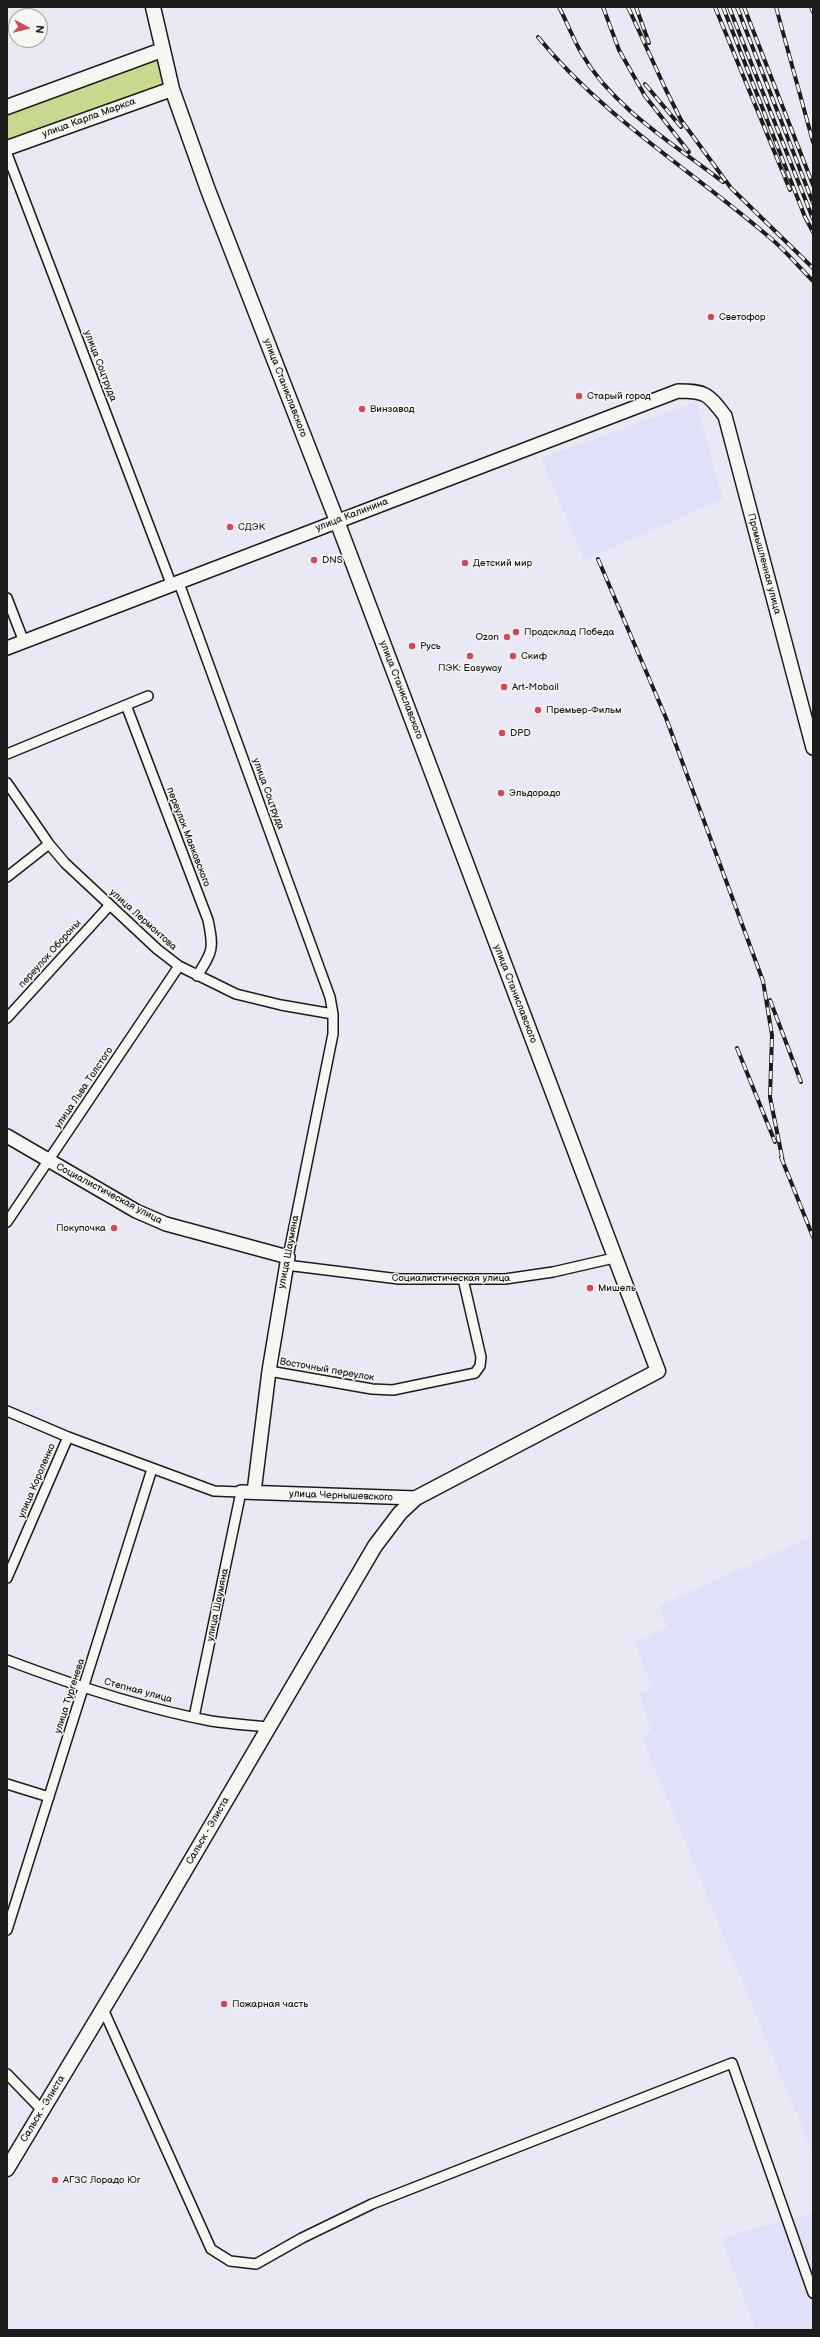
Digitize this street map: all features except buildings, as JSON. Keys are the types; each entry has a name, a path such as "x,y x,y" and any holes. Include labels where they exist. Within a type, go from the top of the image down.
{"main road":[{"name":"улица Станиславского","path":"153,7 172,88 208,190 337,521 614,1258 658,1371"},
{"path":"7,107 162,50"},
{"name":"улица Карла Маркса","path":"7,148 172,88"},
{"name":"улица Калинина","path":"7,648 175,585 337,521 678,391 699,391"},
{"name":"Промышленная улица","path":"699,391 711,398 725,416 813,748"},
{"name":"Социалистическая улица","path":"7,1136 136,1211 166,1224 287,1261"},
{"name":"улица Шаумяна","path":"254,1492 269,1371 287,1261"},
{"name":"улица Чернышевского","path":"241,1492 416,1498 658,1371"},
{"name":"Сальск - Элиста","path":"7,2169 103,2009 375,1546 400,1513 416,1498"}],"street":[{"name":"улица Соцтруда","path":"7,154 175,585 330,997 333,1014"},
{"path":"7,598 24,642"},
{"path":"7,754 148,696"},
{"name":"переулок Маяковского","path":"126,705 208,920 213,944 208,958 197,976"},
{"name":"улица Лермонтова","path":"7,783 49,844 109,906 157,949 179,966 236,994 281,1005 333,1014"},
{"path":"7,877 49,844"},
{"name":"переулок Обороны","path":"7,1018 109,906"},
{"name":"улица Льва Толстого","path":"7,1222 179,966"},
{"name":"улица Шаумяна","path":"287,1261 333,1034 333,1014"},
{"name":"Социалистическая улица","path":"287,1261 399,1279 505,1279 553,1272 614,1258"},
{"name":"Восточный переулок","path":"269,1371 372,1390 393,1390 475,1373 480,1366 481,1357 462,1279"},
{"name":"улица Чернышевского","path":"7,1411 68,1437 214,1491 241,1492"},
{"name":"улица Короленко","path":"7,1578 68,1437"},
{"name":"улица Тургенева","path":"7,1930 10,1911 49,1797 152,1469"},
{"name":"улица Шаумяна","path":"194,1717 241,1492"},
{"name":"Степная улица","path":"7,1660 84,1687 194,1717 212,1721 268,1727"},
{"path":"7,1784 49,1797"},
{"path":"103,2009 211,2249 230,2261 256,2264 302,2238 372,2204 732,2063 813,2293"},
{"path":"7,2074 42,2110"}],"shaded area":[{"path":"696,402 723,499 584,560 541,458"},
{"path":"813,1536 813,2154 642,1737 651,1731 639,1692 653,1689 634,1642 667,1627 659,1606"},
{"path":"813,2213 813,2330 756,2330 721,2238"}],"green space":[{"path":"162,50 172,89 7,149 7,107"}],"railway":[{"path":"559,7 582,54 610,91 646,124 723,182"},
{"path":"603,7 619,50 645,96 689,152"},
{"path":"628,7 681,120 731,188 813,268"},
{"path":"636,7 649,43"},
{"path":"715,7 790,190"},
{"path":"723,7 805,217 813,232"},
{"path":"729,7 813,219"},
{"path":"737,7 813,203"},
{"path":"744,7 813,185"},
{"path":"776,7 813,142"},
{"path":"811,7 813,12"},
{"path":"538,37 563,66 590,92 648,141 774,241 813,281"},
{"path":"645,84 681,127"},
{"path":"598,559 666,718 763,981 772,1035 770,1097 783,1162"},
{"path":"770,1000 801,1082"},
{"path":"737,1048 775,1142"},
{"path":"781,1157 813,1237"}],"place":[{"name":"Светофор","path":"711,317"},
{"name":"Старый город","path":"579,396"},
{"name":"Винзавод","path":"362,409"},
{"name":"СДЭК","path":"230,527"},
{"name":"DNS","path":"314,560"},
{"name":"Детский мир","path":"465,563"},
{"name":"Продсклад Победа","path":"516,632"},
{"name":"Ozon","path":"507,637"},
{"name":"Русь","path":"412,646"},
{"name":"ПЭК: Easyway","path":"470,656"},
{"name":"Скиф","path":"513,656"},
{"name":"Art-Mobail","path":"504,687"},
{"name":"Премьер-Фильм","path":"538,710"},
{"name":"DPD","path":"502,733"},
{"name":"Эльдорадо","path":"501,793"},
{"name":"Покупочка","path":"114,1228"},
{"name":"Мишель","path":"590,1288"},
{"name":"Пожарная часть","path":"224,2004"},
{"name":"АГЗС Лорадо Юг","path":"55,2180"}]}
